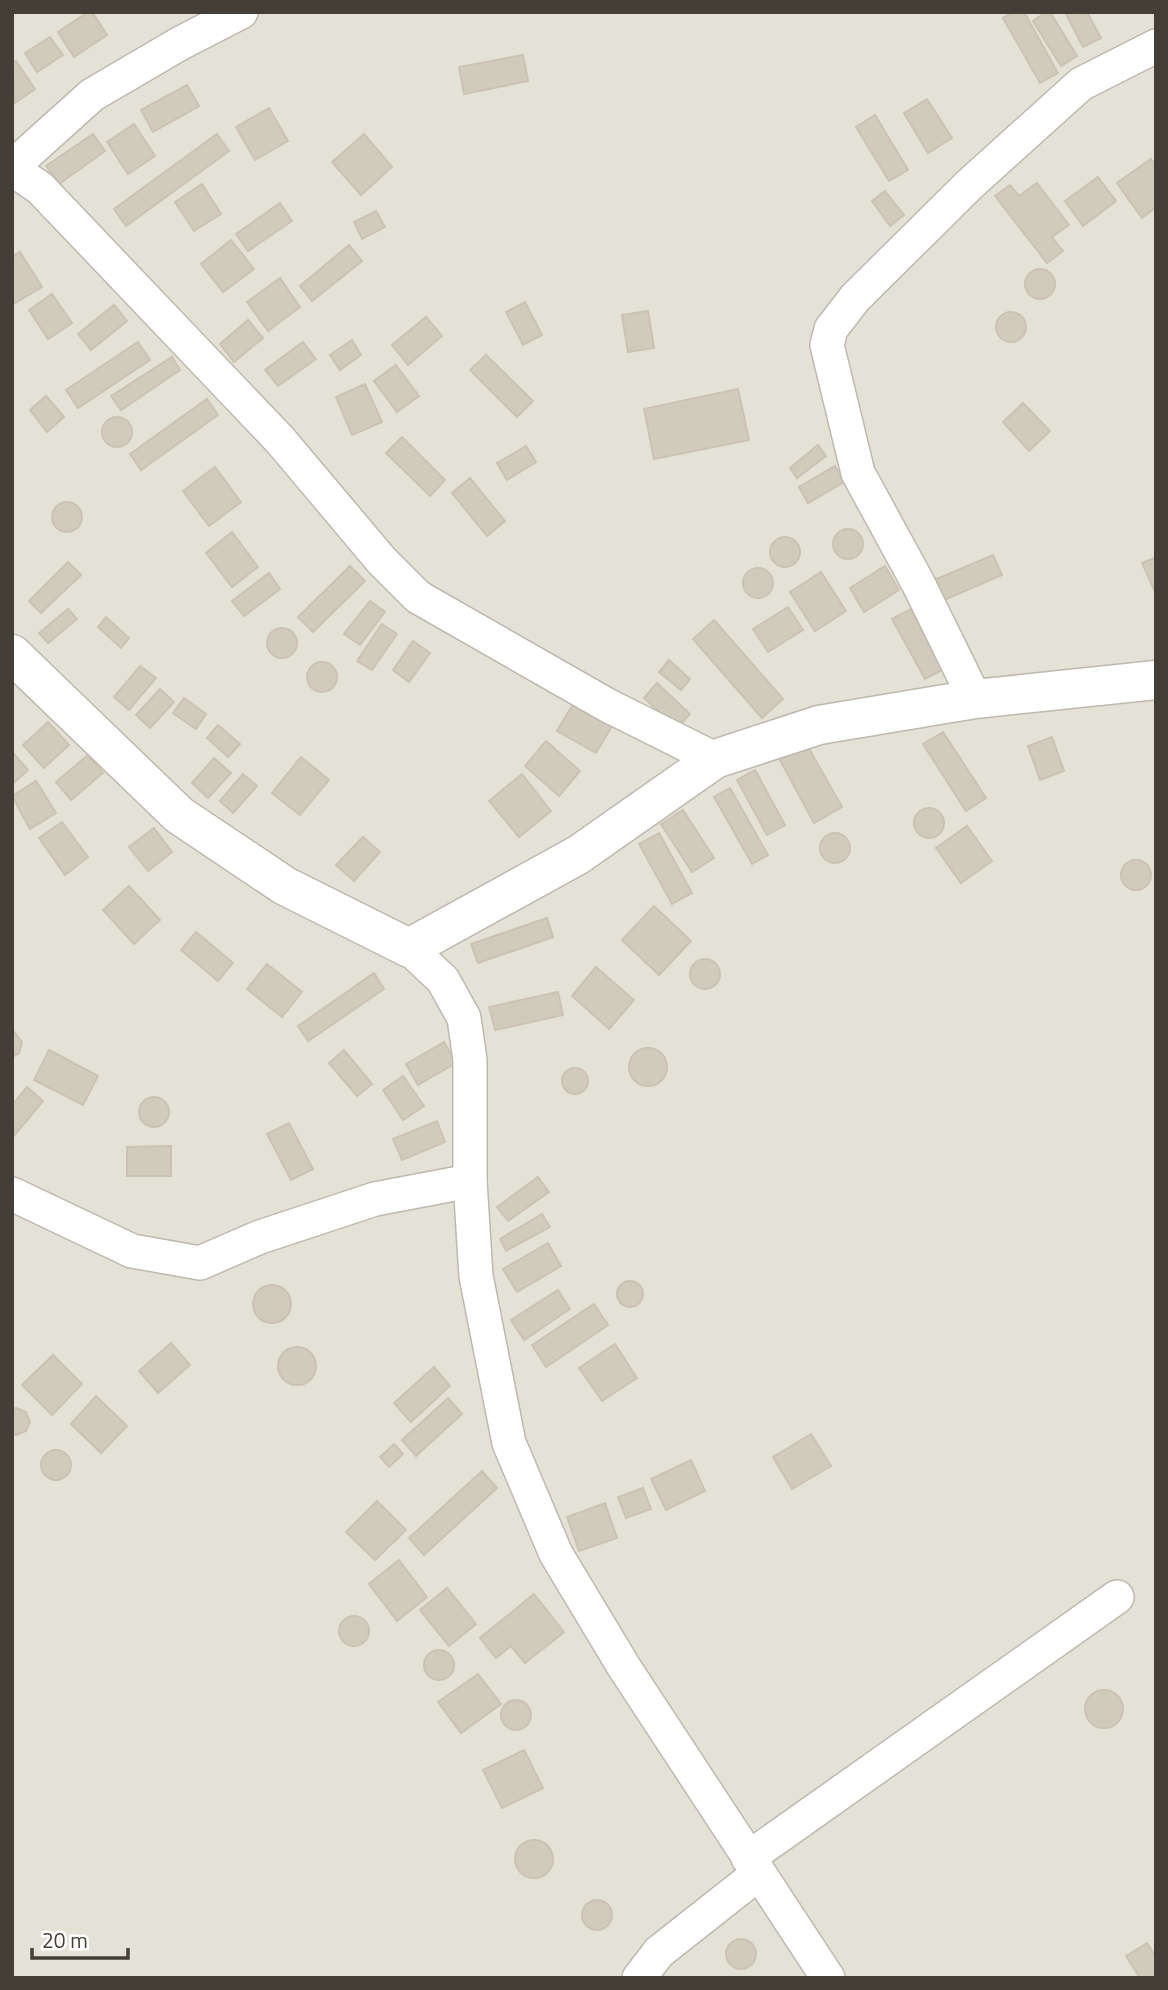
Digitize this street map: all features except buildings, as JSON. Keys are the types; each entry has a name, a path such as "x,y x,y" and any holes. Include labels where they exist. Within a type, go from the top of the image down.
{"street":[{"path":"241,12 179,44 92,95 12,168 40,188 281,440 382,561 418,597 607,705 715,759"},
{"path":"975,699 918,583 858,473 827,345 831,329 855,298 969,185 1081,84 1156,46"},
{"path":"12,654 179,815 285,886 409,948 443,980 464,1018 470,1060 470,1181 476,1276 509,1443 556,1554 624,1667 828,1978"},
{"path":"409,948 578,855 715,759 818,725 975,699 1156,680"},
{"path":"12,1194 132,1251 200,1263 260,1237 375,1199 470,1181"},
{"path":"639,1978 659,1952 753,1866 1117,1597"}],"shaded area":[{"path":"12,12 1156,12 1156,1978 12,1978"}]}
